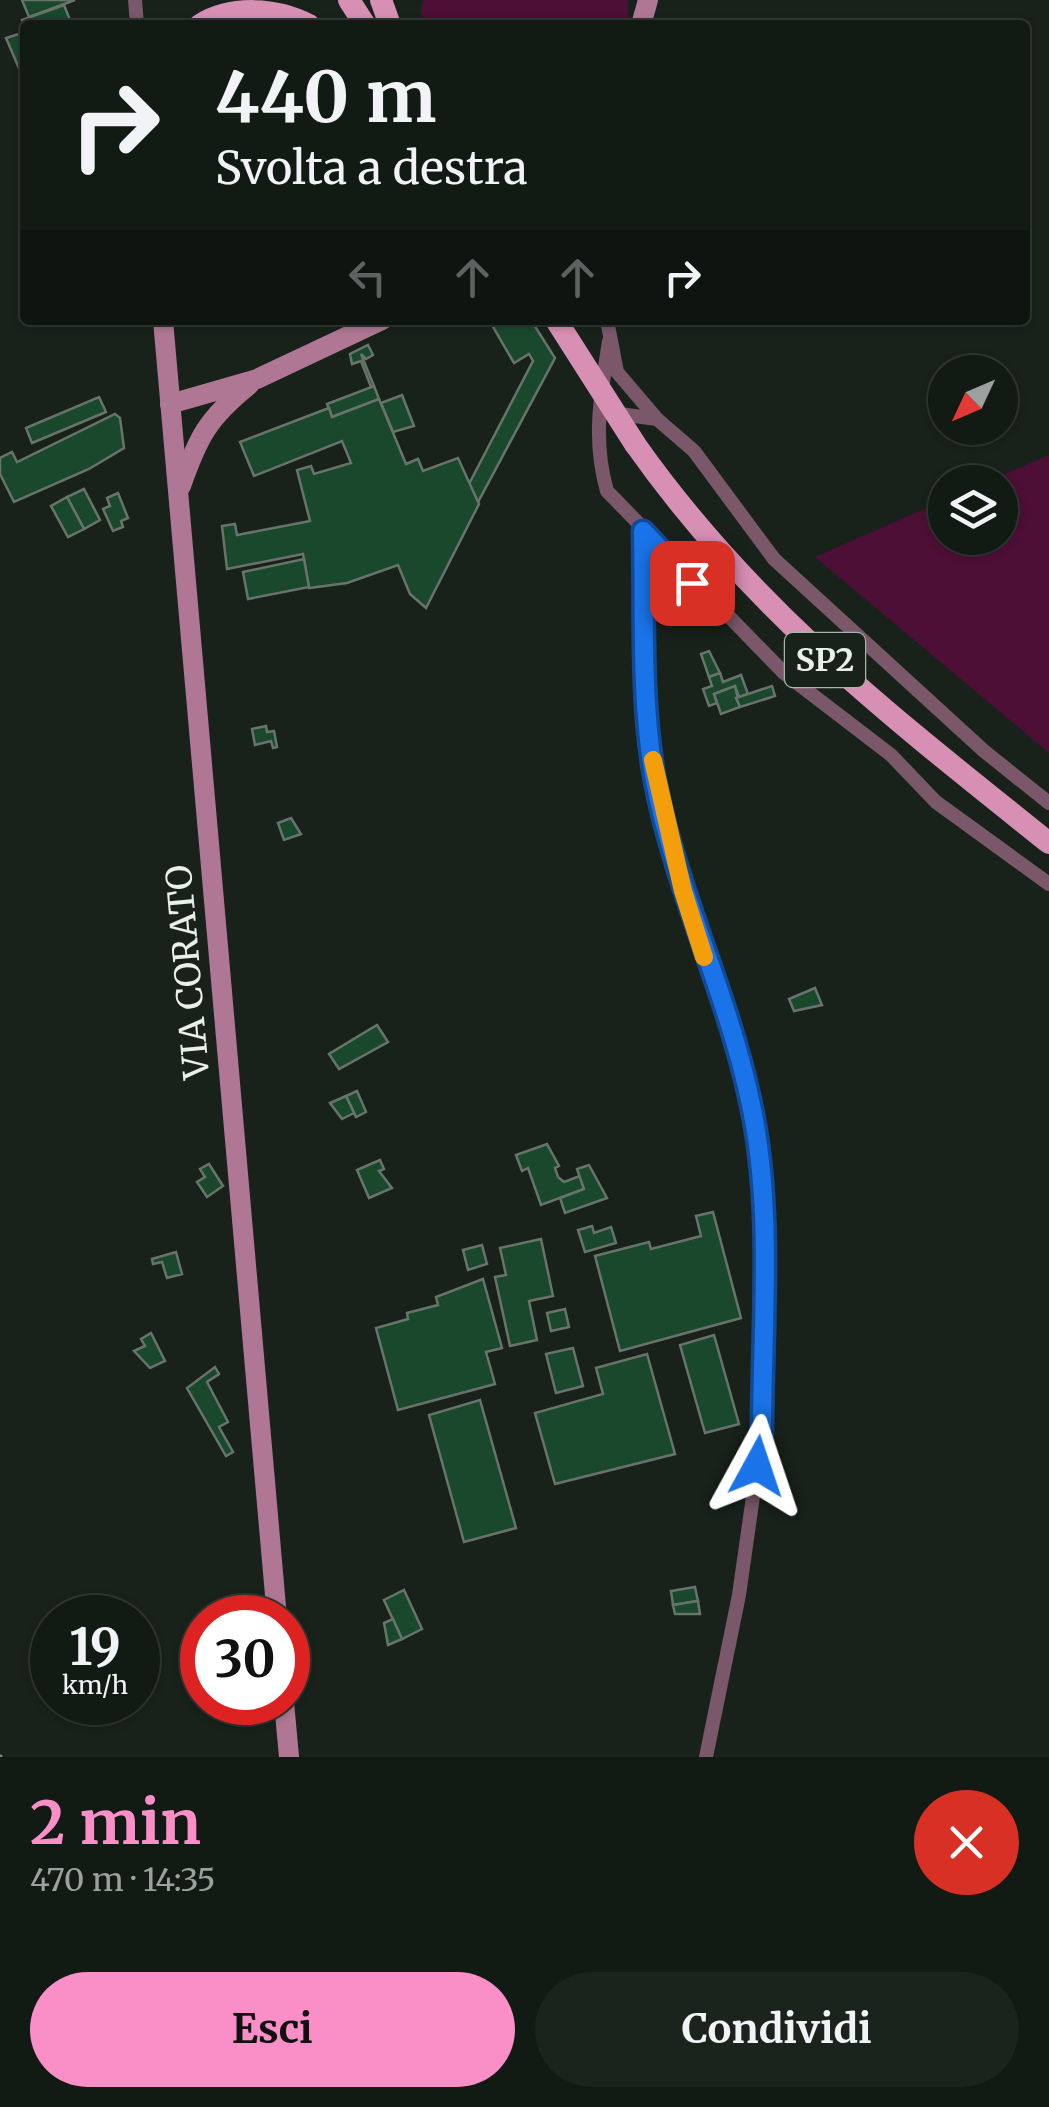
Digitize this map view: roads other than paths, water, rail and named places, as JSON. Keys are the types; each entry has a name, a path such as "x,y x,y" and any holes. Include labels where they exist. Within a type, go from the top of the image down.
{"main road":[{"path":"208,15 275,12 296,20"},
{"name":"VIA CORATO","path":"163,325 275,1595"},
{"path":"170,404 257,379 371,325"},
{"name":"SP2","path":"559,325 635,444 698,530 757,596 822,658 1049,842"},
{"path":"178,493 197,441 213,414 257,379"},
{"path":"170,404 196,417 213,414"},
{"path":"286,1725 289,1757"}],"street":[{"path":"607,325 617,372 657,420 694,452 774,559 898,676 1049,803"},
{"path":"609,341 596,426 597,457 607,491 784,673 891,755 936,802 1049,884"},
{"path":"596,426 614,411 657,420"},
{"path":"643,531 648,710 655,780 683,891 750,1098 762,1206 762,1433 739,1595 706,1757"}]}
